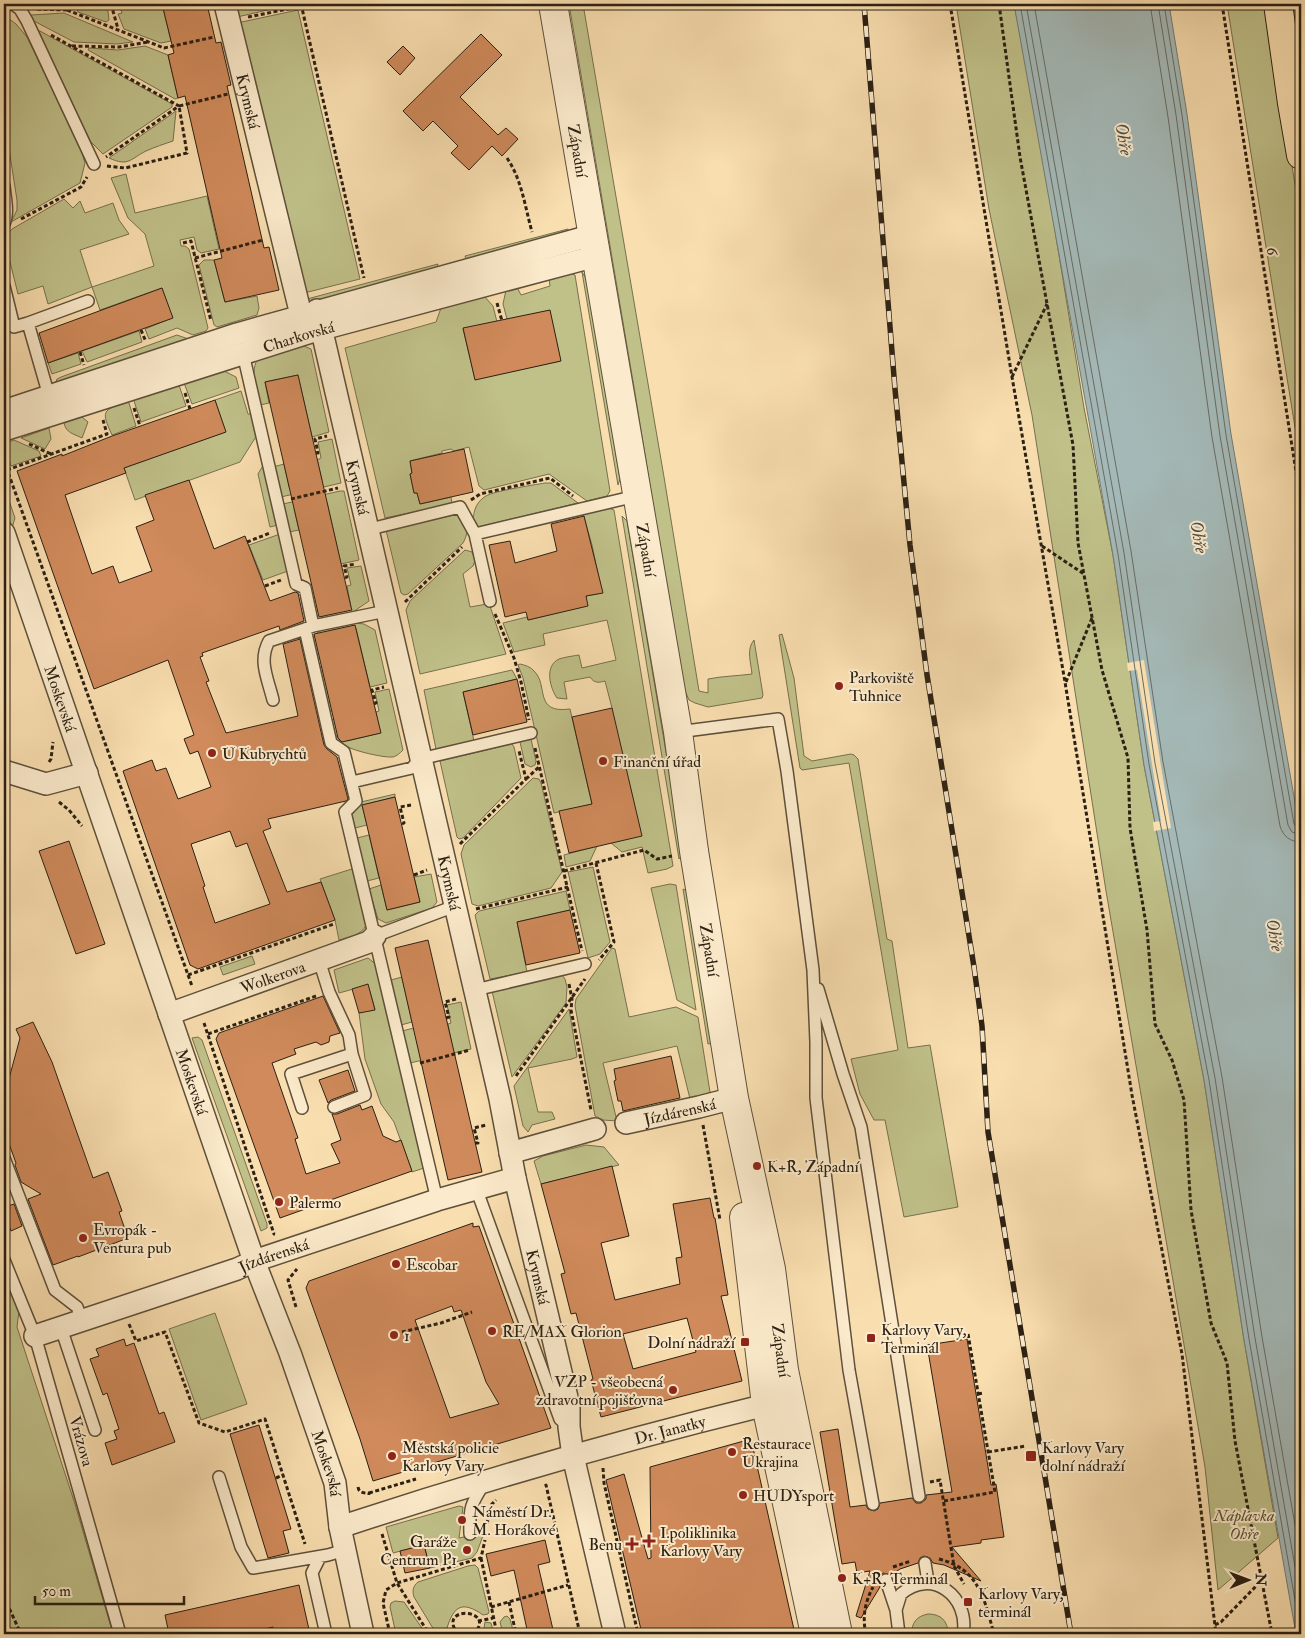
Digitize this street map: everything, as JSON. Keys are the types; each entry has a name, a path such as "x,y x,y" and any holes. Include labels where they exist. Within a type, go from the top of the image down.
{"highway":[{"path":"1278,4 1301,155"}],"street":[{"name":"Západní","path":"553,4 678,732 694,851 734,1098 771,1269 784,1370 838,1634"},
{"name":"Krymská","path":"228,19 281,235 313,318 366,530 393,608 420,759 463,908 469,993 488,1046 515,1178 569,1406 569,1427 574,1456"},
{"name":"Charkovská","path":"4,430 368,297 594,245"},
{"name":"Charkovská","path":"313,318 594,245"},
{"name":"Charkovská","path":"4,411 49,396 240,343"},
{"name":"Moskevská","path":"4,533 254,1261 290,1353 335,1483 340,1527 363,1634"},
{"path":"4,771 46,784 87,773"},
{"name":"Wolkerova","path":"169,1014 369,942 375,936"},
{"name":"Západní","path":"734,1098 749,1269 766,1405 815,1634"},
{"name":"Jízdárenská","path":"626,1123 734,1098"},
{"path":"510,1154 596,1129"},
{"name":"Jízdárenská","path":"35,1336 437,1200 515,1178"},
{"name":"Západní","path":"766,1405 779,1408 802,1457"},
{"name":"Dr. Janatky","path":"574,1456 766,1405"},
{"path":"340,1527 574,1456 615,1634"}],"lane":[{"path":"16,6 26,21 94,164"},
{"path":"4,186 6,219 4,224"},
{"path":"4,286 14,327 88,301"},
{"path":"28,323 49,396"},
{"path":"240,343 296,584 305,588 309,628 331,743 344,752 352,782 356,801 346,812 437,1200"},
{"path":"475,534 636,496"},
{"path":"366,530 461,508 475,534 490,601"},
{"path":"273,700 263,661 264,651 269,641 309,628 393,608"},
{"path":"678,732 778,718 787,771 813,970 816,1098 849,1370 873,1504"},
{"path":"352,782 412,768 420,759 532,733"},
{"path":"375,936 463,908"},
{"path":"319,960 329,992 349,1035 352,1054 365,1095 334,1107"},
{"path":"469,993 585,964"},
{"path":"813,970 843,1074 861,1127 919,1496"},
{"path":"302,1108 291,1074 352,1054"},
{"path":"4,1158 55,1290 77,1307 82,1321"},
{"path":"476,1188 560,1419 569,1427"},
{"name":"Vrázova","path":"4,1260 35,1336 120,1634"},
{"path":"61,1328 95,1430"},
{"path":"219,1477 241,1547 254,1568 314,1558 345,1550"},
{"path":"470,1534 469,1518 472,1503 485,1482"},
{"path":"314,1558 312,1573 326,1634"},
{"path":"925,1563 928,1582"},
{"path":"886,1580 896,1610 900,1634"},
{"path":"896,1610 900,1594 915,1584 928,1582 942,1588 956,1599 964,1617 963,1634"}],"path":[{"path":"67,10 69,4"},
{"path":"111,4 118,29"},
{"path":"16,6 67,10 164,48 228,19 313,4"},
{"path":"950,4 1065,682 1132,1095 1182,1354 1216,1634"},
{"path":"999,4 1020,157 1073,445 1078,543 1102,670 1128,758 1130,828 1147,930 1155,1024 1172,1060 1184,1100 1191,1210 1212,1323 1227,1363 1235,1441 1272,1634"},
{"name":"6","path":"1222,4 1301,503"},
{"path":"301,5 368,297"},
{"path":"26,21 179,106"},
{"path":"71,46 119,47 149,42"},
{"path":"21,219 81,187 94,164 179,106 246,90"},
{"path":"94,164 125,168 187,153 179,106"},
{"path":"507,158 514,168 522,189 533,235"},
{"path":"195,258 281,235"},
{"path":"183,243 191,241 211,323"},
{"path":"496,298 502,321"},
{"path":"1012,377 1048,304"},
{"path":"142,330 147,343"},
{"path":"80,352 85,366"},
{"path":"134,408 140,426"},
{"path":"7,470 107,434 102,417"},
{"path":"316,453 318,452 315,439 335,434"},
{"path":"24,442 51,454"},
{"path":"4,462 188,975 274,1234 280,1234"},
{"path":"461,508 480,494 550,478 588,507"},
{"path":"276,502 356,484"},
{"path":"247,542 282,529"},
{"path":"393,608 475,534"},
{"path":"1041,545 1084,574"},
{"path":"345,578 347,577 344,566 364,562"},
{"path":"490,601 514,658 521,682 585,964 599,960"},
{"path":"1065,682 1092,618"},
{"path":"374,704 376,703 372,690 386,686"},
{"path":"515,736 526,779"},
{"path":"456,848 540,766"},
{"path":"402,824 404,823 400,808 420,804"},
{"path":"564,871 644,850 657,859 676,855"},
{"path":"414,874 434,868"},
{"path":"463,908 568,887"},
{"path":"188,975 334,924"},
{"path":"567,968 572,998 571,1010 596,1129"},
{"path":"208,1034 329,992"},
{"path":"446,1018 449,1017 445,1002 469,993"},
{"path":"405,1067 488,1046"},
{"path":"699,1107 720,1221"},
{"path":"475,1144 478,1143 474,1128 494,1123"},
{"path":"299,1316 288,1280 302,1264"},
{"path":"402,1332 440,1323 472,1312"},
{"path":"127,1319 136,1341 165,1332 199,1423 225,1432 265,1419 283,1475 314,1558"},
{"path":"944,1501 995,1492 968,1334"},
{"path":"978,1394 984,1393"},
{"path":"988,1452 1026,1446"},
{"path":"604,1465 604,1483 638,1634"},
{"path":"276,1478 283,1475"},
{"path":"369,1493 423,1477"},
{"path":"917,1484 940,1480 954,1566 968,1592"},
{"path":"538,1488 546,1485 580,1634"},
{"path":"487,1528 491,1505 496,1500 504,1497"},
{"path":"376,1515 396,1583 430,1634"},
{"path":"486,1536 481,1558 497,1634"},
{"path":"390,1634 383,1603 386,1590 396,1583 481,1558"},
{"path":"1215,1624 1221,1622 1262,1580"},
{"path":"491,1607 568,1585"},
{"path":"4,1598 6,1634"},
{"path":"4,1598 21,1634"},
{"path":"509,1602 516,1634"},
{"path":"441,1634 457,1632 454,1627 455,1619 461,1613 469,1612 478,1621 478,1629 474,1634"},
{"path":"478,1621 494,1618"}],"green space":[{"path":"82,4 107,4 109,20 106,22 78,12 76,6"},
{"path":"119,4 162,4 171,41 161,43 124,29 118,14 122,13"},
{"path":"234,4 294,4 237,17"},
{"path":"569,4 583,4 699,691 708,693 708,679 752,674 750,648 754,640 762,698 708,707 689,700 682,684"},
{"name":"Náplavka Ohře","path":"956,4 1014,4 1038,127 1084,408 1113,555 1144,765 1204,1080 1244,1340 1278,1538 1218,1590 1205,1467 1106,891 1032,415 989,209"},
{"path":"1227,4 1266,4 1301,222 1301,465"},
{"path":"1290,4 1299,4 1301,21 1301,73"},
{"path":"298,10 360,279 300,294 237,23"},
{"path":"64,13 133,42 117,44 74,42 29,17 31,15"},
{"path":"4,15 16,24 27,37 80,146 85,163 80,183 11,222 17,210 17,200 4,117"},
{"path":"36,31 40,31 172,104 172,107 103,154 90,141"},
{"path":"145,46 168,55 178,98 175,99 88,50 89,48 118,50"},
{"path":"176,111 173,141 146,151 129,161 121,162 109,158"},
{"path":"126,174 135,213 207,196 219,249 201,253 197,250 194,237 180,240 181,246 189,249 208,328 206,331 193,335 177,328 149,339 145,329 172,318 162,288 100,310 92,287 154,266 145,234 128,218 111,178"},
{"path":"64,199 73,208 80,201 85,213 113,203 119,220 129,234 80,250 92,287 48,304 43,286 18,294 4,238 12,229"},
{"path":"568,229 569,235 467,263 465,256"},
{"path":"204,260 214,260 225,302 257,296 259,308 257,315 217,327 214,325 199,265"},
{"path":"438,264 436,271 308,307 307,299"},
{"path":"582,272 587,280 620,479 618,485"},
{"path":"570,273 575,275 610,491 607,496 587,501 549,474 484,490 479,486 469,447 454,451 451,449 442,451 442,453 410,461 412,473 410,474 414,493 417,493 420,504 451,497 452,504 385,518 345,348 436,322 441,308 484,296 493,306 497,322 463,329 475,379 560,361 507,319 503,304 506,290 517,287 521,295 550,286 549,278"},
{"path":"139,331 142,342 87,362 82,351"},
{"path":"177,335 194,341 58,385 56,382 61,377"},
{"path":"299,344 311,349 329,432 312,437 298,375 265,382 269,403 260,405 255,382 254,371 257,360"},
{"path":"78,353 81,364 52,374 48,363"},
{"path":"218,371 224,371 236,377 239,388 192,404 184,383"},
{"path":"179,385 186,406 141,422 135,399"},
{"path":"241,391 248,414 252,414 257,435 240,462 135,500 124,468 225,432 215,400"},
{"path":"129,403 136,426 112,435 106,421 106,412 113,407"},
{"path":"82,417 88,422 82,438 68,431 64,423"},
{"path":"49,428 51,439 45,449 21,438"},
{"path":"332,439 341,483 281,497 273,467 284,464 289,487 322,480 317,460 321,458 318,442"},
{"path":"14,440 39,451 41,456 11,466 4,444"},
{"path":"264,464 278,525 270,527 258,474"},
{"path":"551,483 578,503 474,528 473,519 476,506 486,496 505,490"},
{"path":"4,486 15,518 12,528 4,505"},
{"path":"344,491 359,560 341,564 327,502 294,509 299,530 289,532 283,504"},
{"path":"606,507 614,510 673,866 648,873 642,847 622,852 611,843 612,708 605,681 596,682 590,677 564,682 567,699 557,698 552,689 550,677 551,667 554,662 566,657 579,655 582,668 616,660 607,620 543,634 545,645 514,652 503,623 527,617 528,620 586,606 586,596 602,593 592,545 583,514"},
{"path":"458,514 467,531 463,543 408,594 404,595 401,593 386,530"},
{"path":"622,516 627,521 683,853 679,859"},
{"path":"280,534 288,571 263,580 249,545"},
{"path":"465,550 472,552 475,560 473,566 463,574 470,607 487,604 490,606 506,654 420,674 406,610 410,601"},
{"path":"361,566 369,601 353,612 323,619 318,614 351,607 347,586 351,585 347,568"},
{"path":"355,623 364,624 375,630 387,683 370,687 356,628 323,636 328,657 317,660 313,640 318,632 330,627"},
{"path":"782,634 794,678 804,756 812,761 851,754 858,759 887,939 892,941 908,1048 930,1045 958,1207 904,1217 885,1120 874,1120 860,1094 851,1059 898,1050 849,763 802,770 800,768 779,635"},
{"path":"330,664 340,709 328,712 319,667"},
{"path":"518,665 531,668 538,677 546,703 558,709 570,709 592,804 554,813 523,678"},
{"path":"512,670 517,679 463,692 474,741 436,749 424,690"},
{"path":"389,689 403,750 396,756 389,757 362,752 343,744 332,728 330,720 342,717 347,741 380,733 376,712 379,711 375,692"},
{"path":"531,739 536,761 535,765 531,767 525,764 520,742"},
{"path":"512,744 521,778 463,838 459,839 440,761"},
{"path":"533,778 539,779 541,783 562,872 551,888 478,906 472,904 461,854 464,845"},
{"path":"395,794 395,797 362,805 367,825 355,828 352,815 361,802"},
{"path":"369,835 379,878 367,881 357,838"},
{"path":"597,846 590,861 566,867 564,855"},
{"path":"593,867 610,942 600,954 588,958 568,872"},
{"path":"355,868 367,922 360,932 339,940 335,920 320,879"},
{"path":"431,874 437,902 432,908 386,923 378,919 369,889 381,885 387,910 420,902 414,877"},
{"path":"670,884 676,885 696,1010 677,1000 651,888"},
{"path":"683,889 689,892 714,1043 708,1044"},
{"path":"566,891 570,910 517,922 527,972 490,979 475,915 479,911"},
{"path":"612,948 615,949 629,1017 676,1007 698,1017 710,1092 698,1101 691,1103 677,1046 603,1063 617,1121 603,1120 595,1116 575,1006 576,999"},
{"path":"252,956 255,964 223,975 220,967"},
{"path":"368,958 377,965 424,1168 412,1172 394,1122 381,1104 365,1059 359,1013 375,1009 368,985 339,993 334,970"},
{"path":"562,975 567,987 566,1003 512,1077 492,991"},
{"path":"402,977 412,1022 401,1025 391,980"},
{"path":"461,1002 471,1049 410,1063 402,1031 414,1028 452,1045 448,1024 451,1023 447,1005"},
{"path":"569,1009 577,1057 528,1068 538,1112 552,1112 555,1119 532,1125 528,1132 523,1126 514,1086"},
{"path":"198,1037 202,1040 267,1224 267,1228 261,1231 192,1038"},
{"path":"586,1145 604,1147 619,1165 541,1184 534,1161 543,1156"},
{"path":"4,1263 19,1311 17,1327 75,1504 113,1634 4,1634"},
{"path":"215,1313 247,1404 201,1420 169,1329"},
{"path":"459,1506 463,1507 459,1538 484,1533 477,1552 472,1558 430,1568 424,1545 393,1553 386,1527"},
{"path":"475,1565 478,1568 488,1614 483,1615 470,1608 460,1608 453,1614 447,1628 434,1630 414,1597 415,1585 418,1582"},
{"path":"395,1601 404,1602 426,1634 396,1634 390,1607 391,1603"},
{"path":"928,1614 937,1615 943,1619 947,1625 948,1634 912,1634 915,1621 921,1616"},
{"path":"507,1616 510,1619 514,1634 503,1634 500,1622"},
{"path":"485,1622 491,1623 494,1634 483,1634"}],"water":[{"name":"Ohře","path":"1014,4 1169,4 1187,114 1231,434 1301,837 1301,1634 1296,1634 1244,1340 1204,1080 1144,765 1113,555"}],"pier":[{"path":"1144,660 1171,828 1154,831 1153,822 1161,821 1137,670 1128,671 1127,663"}],"building":[{"path":"162,4 207,4 216,43 221,42 231,85 227,86 264,248 269,247 279,290 225,302 214,260 222,258 185,96 178,98 168,55 174,53"},
{"path":"481,34 502,55 460,97 498,135 506,128 518,139 502,156 492,146 469,170 451,153 458,146 433,121 423,131 403,111"},
{"path":"403,46 415,58 400,75 387,62"},
{"path":"162,288 173,318 48,363 39,333"},
{"path":"550,310 561,361 475,380 463,328"},
{"path":"298,375 352,610 319,617 265,382"},
{"path":"215,400 226,432 124,468 126,473 65,495 92,574 113,566 119,583 152,571 136,527 154,520 145,495 189,480 214,549 245,536 270,601 295,592 298,593 304,621 280,630 279,626 202,653 203,656 200,657 209,681 206,682 226,733 298,716 283,644 300,639 324,745 337,757 348,799 268,819 271,828 263,831 287,892 321,882 335,920 198,969 190,965 123,771 152,760 156,771 166,768 178,799 211,787 198,751 190,754 184,739 194,735 168,660 94,689 17,471","holes":["230,831 236,847 247,843 270,904 215,923 191,844"]},
{"path":"464,449 473,492 420,504 417,493 414,493 410,474 412,473 410,461"},
{"path":"584,516 603,593 586,596 588,606 528,620 526,612 505,617 489,545 510,541 515,563 557,551 551,524"},
{"path":"355,625 381,733 342,742 338,738 314,634"},
{"path":"517,679 527,722 473,735 463,692"},
{"name":"Finanční úřad","path":"612,708 642,836 569,853 559,811 592,804 572,717"},
{"path":"395,797 420,902 387,910 362,805"},
{"path":"69,841 105,944 76,954 39,851"},
{"path":"570,910 580,953 526,965 517,922"},
{"path":"428,940 482,1172 448,1180 395,948"},
{"path":"368,984 375,1010 359,1013 352,989"},
{"path":"323,996 340,1033 330,1036 329,1042 321,1045 316,1042 294,1049 296,1054 272,1063 298,1138 295,1139 306,1174 340,1163 331,1144 341,1140 332,1114 337,1114 360,1105 362,1110 372,1106 383,1136 396,1142 401,1140 412,1171 280,1218 216,1039 219,1033"},
{"path":"33,1022 52,1062 93,1178 108,1172 122,1211 119,1212 128,1238 53,1265 28,1199 41,1194 21,1182 4,1130 4,1097 20,1038 16,1029"},
{"path":"671,1056 680,1098 623,1111 621,1101 618,1101 614,1069"},
{"path":"348,1070 355,1091 331,1100 328,1103 319,1080"},
{"path":"612,1166 629,1236 601,1243 615,1300 680,1284 676,1258 682,1257 673,1204 710,1198 728,1295 721,1296 742,1381 601,1417 576,1313 571,1314 561,1274 565,1273 541,1184","holes":["687,1318 696,1352 633,1369 623,1334"]},
{"path":"14,1204 22,1226 11,1231 4,1213 8,1206"},
{"path":"473,1223 473,1227 479,1226 551,1428 373,1481 306,1288 309,1281","holes":["452,1306 454,1312 461,1310 486,1382 499,1404 450,1418 415,1320"]},
{"path":"124,1339 126,1346 134,1343 159,1414 164,1412 175,1442 112,1465 105,1443 117,1439 114,1431 119,1429 107,1393 103,1395 90,1359 99,1356 96,1349"},
{"name":"Karlovy Vary dolní nádraží","path":"967,1339 991,1485 996,1484 1004,1537 981,1540 981,1543 952,1547 981,1581 944,1565 933,1563 930,1558 924,1556 920,1558 918,1563 900,1569 891,1575 883,1573 879,1579 880,1587 861,1618 856,1616 870,1571 857,1573 855,1562 842,1564 820,1432 838,1429 850,1507 866,1505 868,1509 874,1511 878,1509 880,1503 912,1498 916,1503 921,1503 926,1499 926,1495 952,1492 927,1345"},
{"path":"259,1425 291,1529 283,1531 289,1553 268,1558 230,1434"},
{"path":"751,1439 795,1634 642,1634 606,1480 624,1474 648,1559 651,1558 650,1467"},
{"path":"545,1540 550,1562 538,1565 554,1634 528,1634 514,1570 491,1576 486,1554"},
{"path":"424,1545 430,1568 405,1573 400,1551"},
{"path":"299,1585 310,1634 275,1634 273,1627 242,1634 169,1634 165,1615"}],"railway":[{"path":"864,4 895,389 910,545 927,675 982,1026 988,1132 1071,1634"}],"place":[{"name":"Parkoviště Tuhnice","path":"839,686"},
{"name":"U Kubrychtů","path":"212,753"},
{"name":"Finanční úřad","path":"603,761"},
{"name":"K+R, Západní","path":"757,1166"},
{"name":"Palermo","path":"279,1202"},
{"name":"Evropák - Ventura pub","path":"83,1238"},
{"name":"Escobar","path":"396,1264"},
{"name":"RE/MAX Glorion","path":"492,1331"},
{"name":"1","path":"394,1335"},
{"name":"Karlovy Vary, Terminál","path":"871,1338"},
{"name":"Dolní nádraží","path":"745,1342"},
{"name":"VZP - všeobecná zdravotní pojišťovna","path":"673,1390"},
{"name":"Restaurace Ukrajina","path":"732,1452"},
{"name":"Městská policie Karlovy Vary","path":"392,1456"},
{"name":"Karlovy Vary dolní nádraží","path":"1031,1456"},
{"name":"HUDYsport","path":"743,1495"},
{"name":"Náměstí Dr. M. Horákové","path":"462,1520"},
{"name":"I.poliklinika Karlovy Vary","path":"649,1541"},
{"name":"Benu","path":"632,1544"},
{"name":"Garáže Centrum P1","path":"467,1550"},
{"name":"K+R, Terminál","path":"842,1578"},
{"name":"Karlovy Vary, terminál","path":"968,1602"}]}
